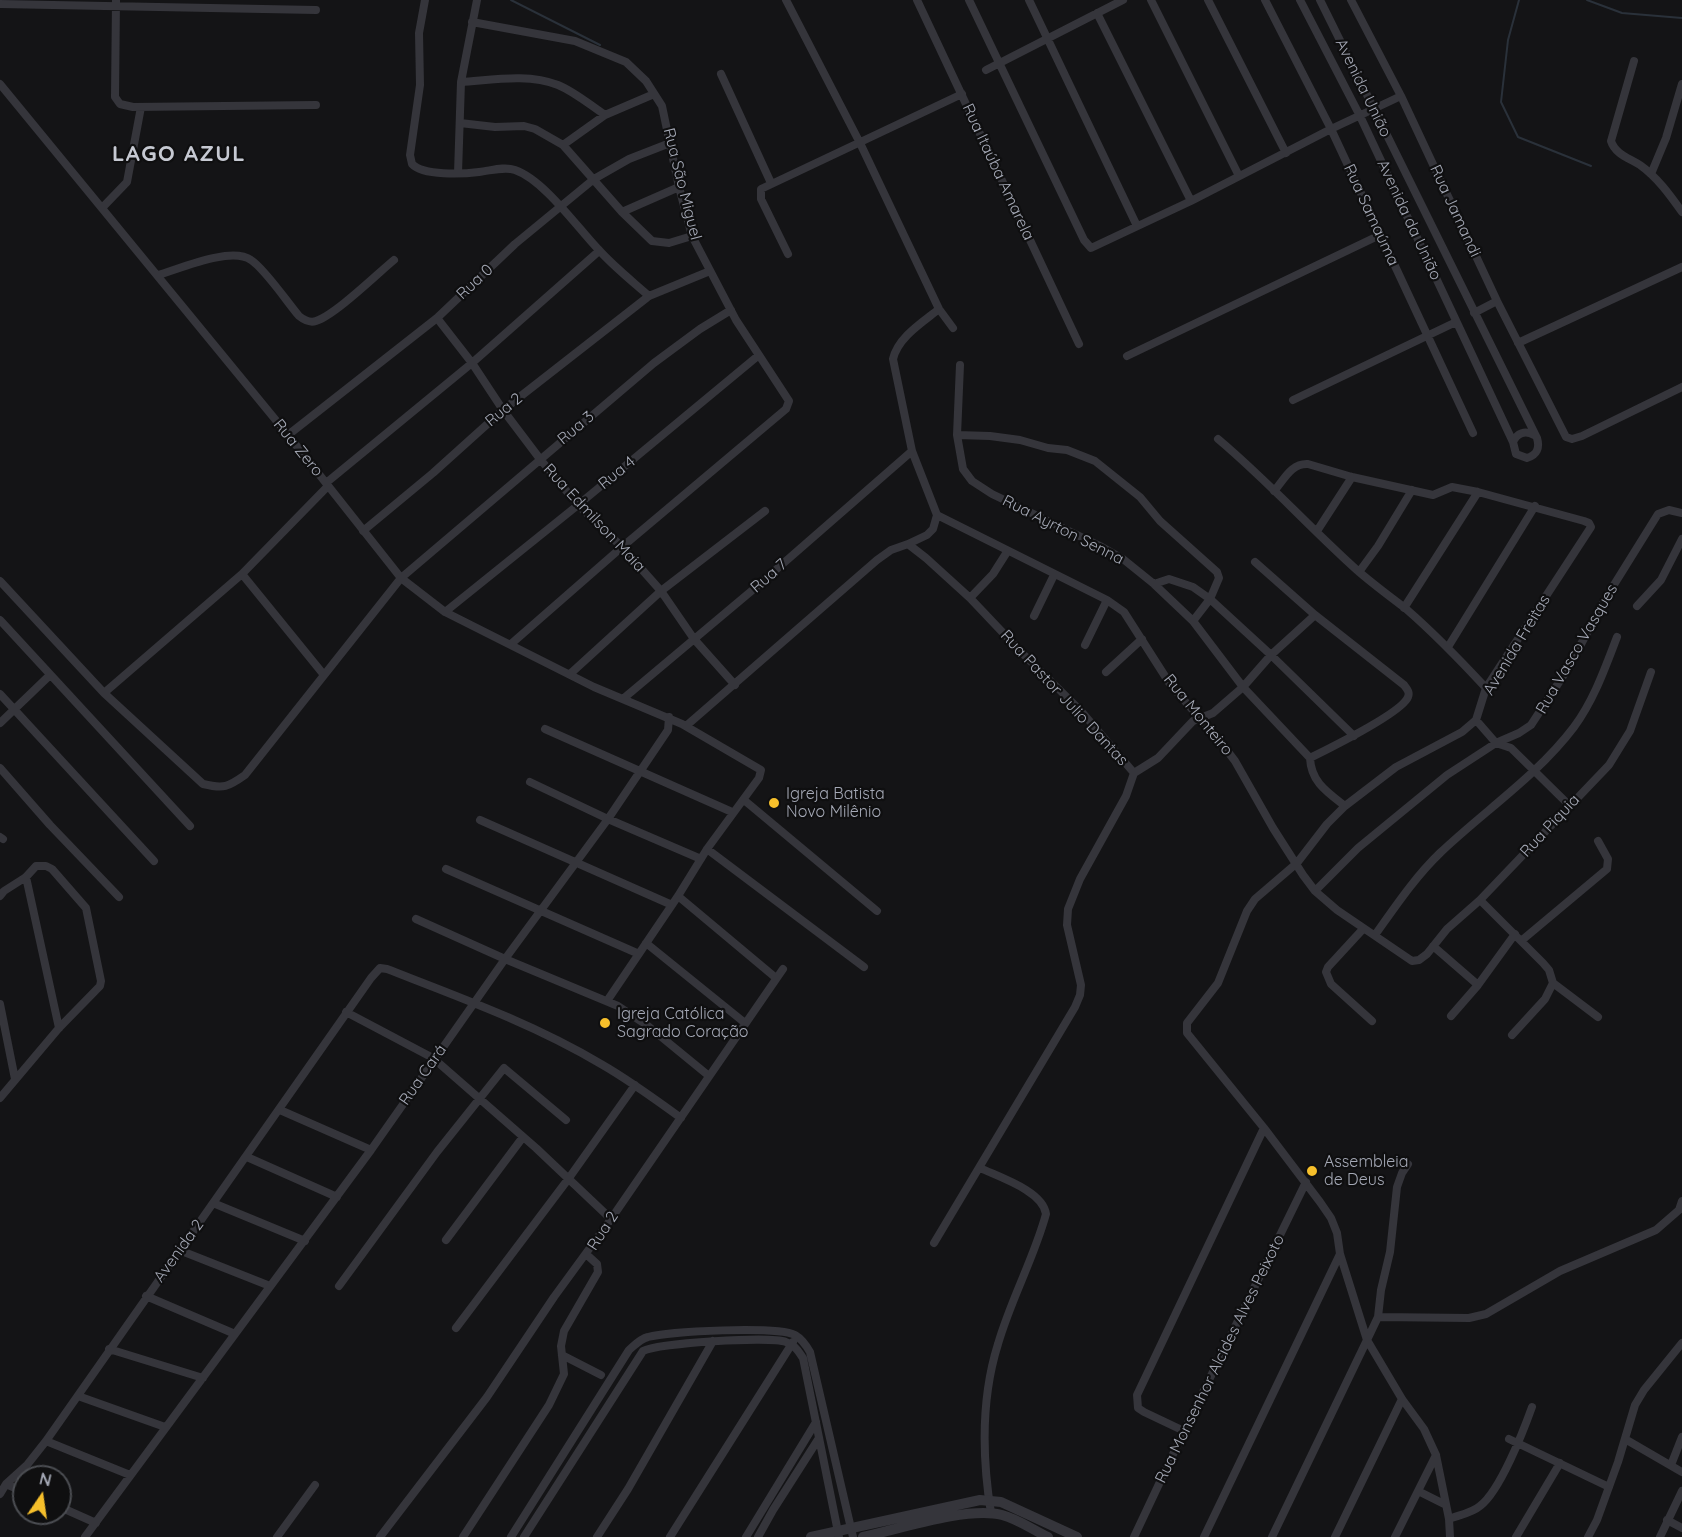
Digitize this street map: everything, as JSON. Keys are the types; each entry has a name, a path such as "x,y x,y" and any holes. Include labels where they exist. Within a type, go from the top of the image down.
{"street":[{"path":"425,0 419,33 420,85 410,154 412,164 419,170 429,172 458,173 502,168 514,169 530,178 561,206 599,251 649,296"},
{"path":"458,173 461,82 477,0"},
{"path":"786,0 860,143 939,309 953,328"},
{"name":"Rua Itaúba Amarela","path":"917,0 1079,344"},
{"path":"969,0 1084,240 1089,247 1093,248 1401,96"},
{"path":"1029,0 1137,226"},
{"path":"986,70 1123,0"},
{"path":"1151,0 1239,176"},
{"path":"1208,0 1286,153"},
{"name":"Rua Samaúma","path":"1265,0 1331,129 1473,433"},
{"name":"Avenida da União","path":"1300,0 1360,116 1513,442 1516,454 1523,458 1531,457 1538,447 1534,435"},
{"name":"Avenida União","path":"1320,0 1534,435"},
{"name":"Rua Jamandi","path":"1351,0 1401,96 1497,301 1567,438 1582,436 1682,387"},
{"path":"0,4 116,3 316,10"},
{"path":"116,3 115,97 126,106 316,105"},
{"path":"1097,13 1191,201"},
{"name":"Rua São Miguel","path":"472,22 575,41 626,63 646,81 662,106 692,236 731,310 789,401 786,409 622,547"},
{"path":"1634,61 1611,141 1622,155 1651,174 1682,212"},
{"path":"721,75 771,183"},
{"path":"461,82 521,78 558,85 605,115"},
{"name":"Rua Zero","path":"0,84 288,435 401,578 445,612 570,675 669,717 760,768 762,772 744,800"},
{"path":"1651,174 1666,138 1682,84"},
{"path":"563,145 605,115 654,94"},
{"path":"788,254 760,199 761,189 962,94"},
{"path":"102,208 127,182 141,107"},
{"path":"460,123 495,127 524,126 535,129 563,145 622,212 652,241 669,243 692,236"},
{"name":"Rua 0","path":"288,435 437,318 515,244 594,179 628,159 670,143"},
{"path":"622,212 679,187"},
{"path":"1127,356 1380,235"},
{"path":"104,693 242,574 327,484 472,363 599,251"},
{"path":"158,276 222,256 247,257 257,264 299,316 314,322 334,310 394,260"},
{"path":"1518,343 1682,267"},
{"name":"Rua 2","path":"363,531 433,473 503,410 649,296 710,271"},
{"path":"1474,313 1497,301"},
{"path":"668,730 684,725 735,685 877,560 891,550 927,536 933,530 937,515 912,451 894,374 893,359 895,352 906,337 939,309"},
{"name":"Rua 3","path":"0,580 104,693 203,784 216,788 228,786 245,775 401,578 654,363 700,329 731,310"},
{"name":"Rua Edmilson Maia","path":"437,318 540,459 578,505 622,547 661,591 694,639 735,685"},
{"path":"1293,400 1456,322"},
{"name":"Rua 4","path":"445,612 759,356"},
{"name":"Rua Ayrton Senna","path":"960,364 957,435 963,469 972,482 1107,550 1123,559 1154,584 1193,621 1243,687 1310,758 1313,778 1345,806"},
{"path":"1513,442 1521,433 1534,435"},
{"path":"957,435 1020,440 1048,448 1067,450 1095,461 1140,497 1160,521 1217,572 1219,578 1210,598 1193,621"},
{"path":"1218,439 1252,467 1359,572 1448,647 1486,688"},
{"name":"Rua 7","path":"624,698 912,451"},
{"path":"1274,491 1294,466 1300,464 1433,495 1452,487 1535,506 1448,647"},
{"path":"1317,531 1352,477"},
{"path":"1359,572 1378,546 1412,490"},
{"path":"1404,608 1478,492"},
{"name":"Avenida Freitas","path":"1476,720 1486,688 1591,527 1589,523 1535,506"},
{"name":"Rua Vasco Vasques","path":"1315,891 1358,848 1447,775 1496,743 1531,725 1567,670 1607,596 1658,514 1669,510 1682,513"},
{"path":"570,675 661,591 765,511"},
{"name":"Rua Monteiro","path":"937,515 1107,600 1124,612 1170,684 1235,761 1273,828 1315,891 1363,929 1408,959 1419,960"},
{"path":"1637,606 1661,580 1682,538"},
{"name":"Rua Pastor Julio Dantas","path":"908,544 970,598 1081,711 1134,773 1126,796 1080,879 1068,909 1067,925 1081,985 1080,995 1068,1020 934,1243"},
{"path":"512,644 622,547"},
{"path":"970,598 993,574 1007,552"},
{"path":"1255,562 1315,615 1404,685 1408,691 1409,696 1406,701 1379,721 1310,758"},
{"path":"242,574 324,675"},
{"path":"1034,616 1054,575"},
{"path":"1154,584 1169,579 1193,587 1210,598 1354,736"},
{"path":"1085,645 1107,600"},
{"path":"1134,773 1158,758 1188,725 1213,713 1243,687 1271,655 1315,615"},
{"path":"0,620 190,826"},
{"path":"1375,936 1405,894 1440,853 1534,770 1573,729 1600,682 1617,636"},
{"path":"1106,672 1142,639"},
{"name":"Rua Piquia","path":"1419,960 1447,929 1480,900 1609,765 1630,731 1651,672"},
{"path":"0,723 50,675"},
{"path":"0,694 154,861"},
{"name":"Rua Cará","path":"85,1537 305,1241 474,1002 608,819 668,730 669,717"},
{"path":"1450,1533 1436,1455 1424,1428 1402,1399 1367,1340 1331,1218 1264,1128 1187,1033 1187,1023 1218,983 1247,911 1255,899 1296,863 1327,824 1345,806 1396,767 1462,732 1476,720 1496,743 1511,748 1569,805"},
{"path":"545,729 732,812"},
{"path":"0,768 119,897"},
{"path":"530,783 701,859"},
{"path":"607,1001 732,812 744,800 877,911"},
{"path":"480,820 672,905"},
{"path":"1451,1016 1518,938 1607,869 1608,859 1598,841"},
{"path":"707,849 864,967"},
{"path":"0,896 4,891 26,878 36,866 46,866 52,870 86,908 101,981 100,986 59,1028 0,1098"},
{"path":"446,869 639,954"},
{"path":"26,878 59,1028"},
{"path":"678,896 776,978"},
{"path":"1480,900 1549,970 1553,983 1598,1017"},
{"path":"416,919 607,1001 648,1026 710,1076"},
{"path":"1363,929 1326,972 1331,984 1372,1021"},
{"path":"646,944 745,1023"},
{"path":"1433,946 1478,985"},
{"name":"Avenida 2","path":"0,1494 6,1484 27,1465 46,1441 178,1250 247,1157 346,1012 378,970 383,968 391,970 474,1002"},
{"name":"Rua 2","path":"463,1537 554,1396 564,1374 561,1339 568,1321 598,1272 597,1264 586,1254 783,969"},
{"path":"1512,1035 1538,1008 1553,983"},
{"path":"474,1002 581,1053 635,1085 681,1118"},
{"path":"0,1004 15,1079"},
{"path":"346,1012 434,1058 568,1178 610,1219"},
{"path":"339,1286 437,1152 504,1068 566,1120"},
{"path":"456,1328 635,1085"},
{"path":"280,1110 371,1150"},
{"path":"1184,1431 1144,1413 1138,1408 1137,1395 1264,1128"},
{"path":"446,1240 523,1137"},
{"path":"247,1157 337,1197"},
{"path":"1272,1537 1378,1317 1390,1252 1397,1187 1408,1164"},
{"path":"980,1168 1031,1193 1040,1200 1045,1207 1046,1214 998,1344 987,1392 984,1449 991,1513"},
{"name":"Rua Monsenhor Alcides Alves Peixoto","path":"1134,1537 1306,1182"},
{"path":"213,1203 305,1241"},
{"path":"1378,1317 1442,1319 1478,1317 1496,1310 1530,1287 1560,1272 1656,1230 1681,1208"},
{"path":"178,1250 270,1286"},
{"path":"380,1537 487,1397 554,1297 586,1254"},
{"path":"1204,1537 1340,1254"},
{"path":"146,1296 235,1334"},
{"path":"512,1537 629,1350 639,1341 647,1337 716,1331 772,1330 796,1335 805,1343 810,1352 851,1533"},
{"path":"597,1537 628,1489 712,1343 716,1331"},
{"path":"670,1537 792,1345 796,1335"},
{"path":"524,1537 643,1351 660,1346 742,1340 785,1342 797,1348 803,1358 839,1534"},
{"path":"1588,1537 1609,1487 1635,1405 1682,1342"},
{"path":"109,1349 203,1378"},
{"path":"562,1355 601,1375"},
{"path":"78,1396 165,1427"},
{"path":"1335,1537 1402,1399"},
{"path":"1449,1519 1482,1505 1518,1443 1532,1407"},
{"path":"746,1537 823,1412"},
{"path":"758,1537 826,1426"},
{"path":"1671,1465 1682,1437"},
{"path":"1509,1438 1609,1487"},
{"path":"1625,1439 1682,1472"},
{"path":"46,1441 130,1475"},
{"path":"1395,1537 1436,1455"},
{"path":"1516,1537 1560,1463"},
{"path":"6,1484 12,1487"},
{"path":"277,1537 315,1485"},
{"path":"1418,1491 1446,1505"},
{"path":"1660,1537 1682,1491"},
{"path":"811,1537 851,1533 959,1504 989,1500 1001,1502 1077,1537"},
{"path":"72,1513 96,1524"},
{"path":"863,1537 963,1514 991,1513 1004,1515 1048,1537"},
{"path":"1667,1520 1682,1528"}],"waterway":[{"path":"511,0 600,45"},
{"path":"1519,0 1508,40 1501,102 1518,137 1591,166"},
{"path":"1587,0 1622,13 1682,18"}],"place":[{"name":"Igreja Batista Novo Milênio","path":"774,803"},
{"name":"Igreja Católica Sagrado Coração","path":"605,1023"},
{"name":"Assembleia de Deus","path":"1312,1171"}],"district":[{"name":"LAGO AZUL","path":"179,154"}]}
